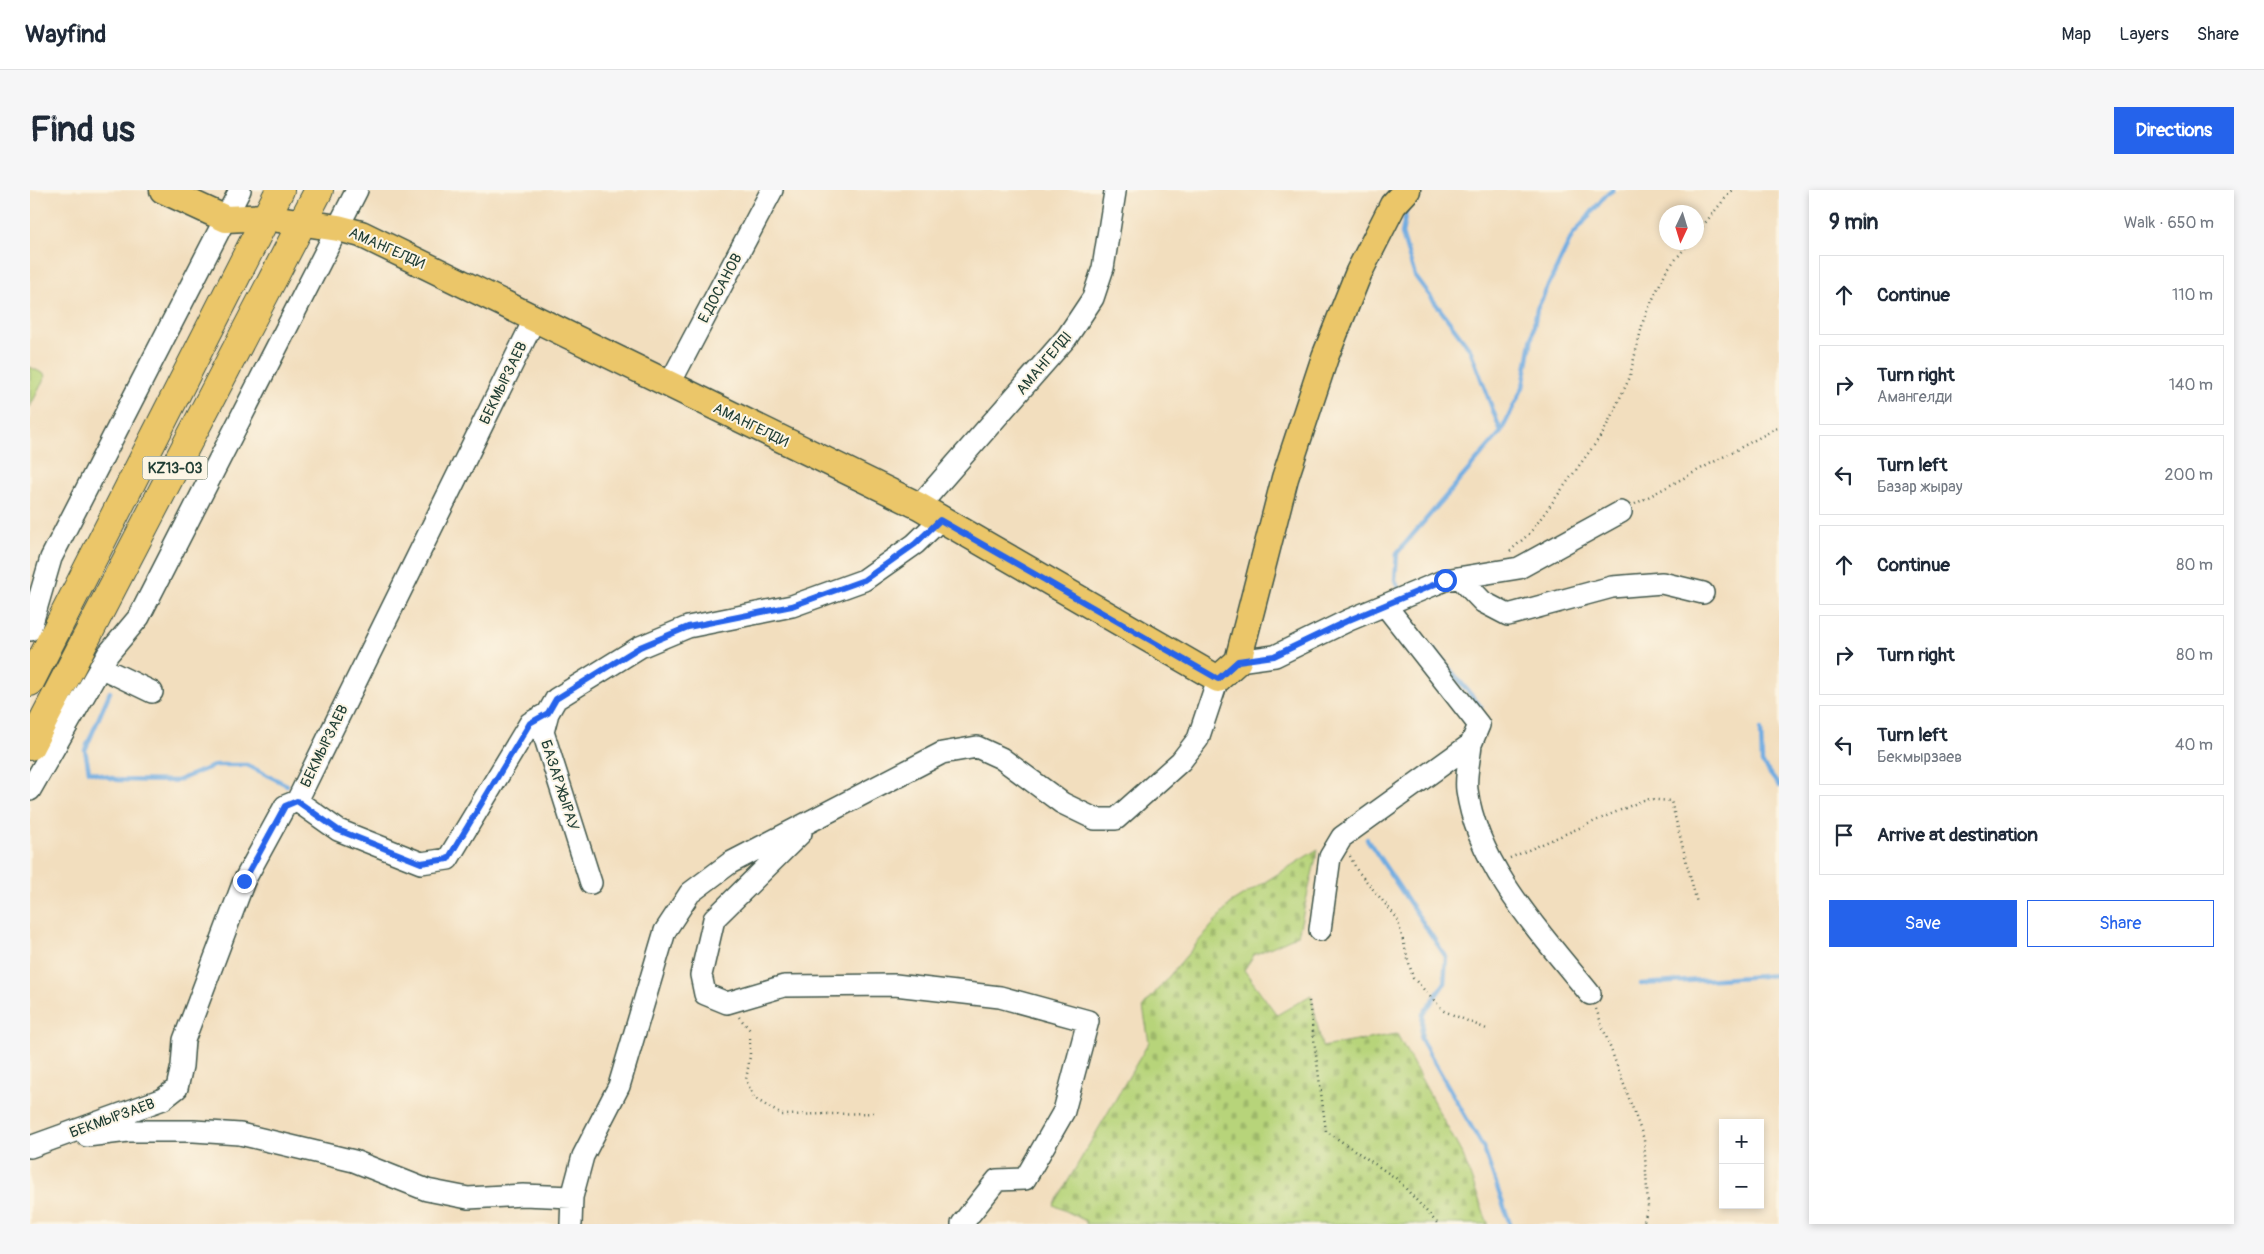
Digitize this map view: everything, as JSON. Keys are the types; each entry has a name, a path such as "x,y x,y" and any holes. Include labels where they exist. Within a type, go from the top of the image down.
{"highway":[{"name":"KZ13-03","path":"30,682 280,190"},
{"name":"KZ13-03","path":"30,746 319,190"}],"main road":[{"path":"163,190 226,219"},
{"path":"1218,679 1238,661 1285,478 1325,357 1359,272 1398,195"},
{"name":"АМАНГЕЛДИ","path":"226,219 266,217 338,228 362,234 929,513 1218,679"}],"street":[{"path":"31,623 51,558 240,190"},
{"path":"30,790 108,654 139,617 357,190"},
{"name":"Е.ДОСАНОВ","path":"669,385 772,190"},
{"name":"АМАНГЕЛДІ","path":"929,513 1067,337 1093,298 1103,268 1115,192"},
{"name":"БЕКМЫРЗАЕВ","path":"30,1147 163,1099 178,1088 184,1040 244,881 285,806 297,801 536,318"},
{"path":"1238,661 1274,656 1349,620 1445,580 1519,568 1621,512"},
{"path":"297,801 338,830 421,863 448,859 530,723 548,713 556,699 640,647 688,627 792,606 864,580 915,544 929,513"},
{"path":"1460,578 1483,602 1508,616 1612,586 1662,583 1703,593"},
{"path":"1385,605 1479,725 1471,744 1466,788 1478,838 1523,913 1590,994"},
{"path":"100,667 152,692"},
{"path":"571,1224 572,1197 583,1156 619,1086 665,931 690,893 723,868 942,754 977,747 1001,758 1062,803 1095,819 1116,819 1180,762 1198,738 1218,679"},
{"name":"БАЗАР ЖЫРАУ","path":"548,713 543,732 591,883"},
{"path":"1320,930 1330,856 1342,837 1471,744"},
{"path":"815,819 714,919 702,975 705,994 727,1002 784,986 895,985 1000,997 1088,1021 1064,1111 1025,1179 997,1180 962,1224"},
{"path":"53,1140 128,1132 194,1131 240,1134 354,1161 427,1190 468,1198 523,1195 572,1197"}],"path":[{"path":"1704,224 1732,190"},
{"path":"1488,573 1530,533 1603,433 1629,379 1644,318 1666,272 1684,250"},
{"path":"1621,512 1779,427"},
{"path":"1495,865 1646,799 1671,801 1697,903"},
{"path":"1342,837 1356,870 1397,918 1413,978 1444,1011 1489,1030"},
{"path":"1590,994 1644,1139 1648,1207 1643,1224"},
{"path":"1309,1000 1326,1131 1397,1179 1438,1224"},
{"path":"727,1002 750,1030 750,1056 746,1080 754,1098 782,1115 874,1113"}],"green space":[{"path":"30,367 46,375 30,407"},
{"path":"1318,849 1298,935 1254,955 1244,970 1277,1015 1311,995 1322,1047 1397,1034 1463,1156 1488,1224 1086,1224 1086,1221 1054,1205 1149,1042 1143,1007 1231,903"}],"waterway":[{"path":"1400,592 1395,580 1397,553 1501,432 1523,387 1537,309 1572,236 1606,195 1613,190"},
{"path":"1407,205 1402,234 1415,276 1470,349 1501,432"},
{"path":"1404,604 1413,625"},
{"path":"1434,650 1481,707"},
{"path":"110,692 85,750 89,771 118,780 176,781 216,765 247,765 287,785"},
{"path":"1761,730 1762,763 1779,786"},
{"path":"1367,839 1446,957 1444,984 1423,1014 1421,1039 1483,1147 1510,1224"},
{"path":"1641,984 1779,975"}],"route":[{"path":"244,881 285,806 297,801 338,830 421,863 448,859 530,723 548,713 556,699 640,647 688,627 792,606 864,580 915,544 940,520 1218,679 1238,661 1274,656 1349,620 1445,580"}]}
